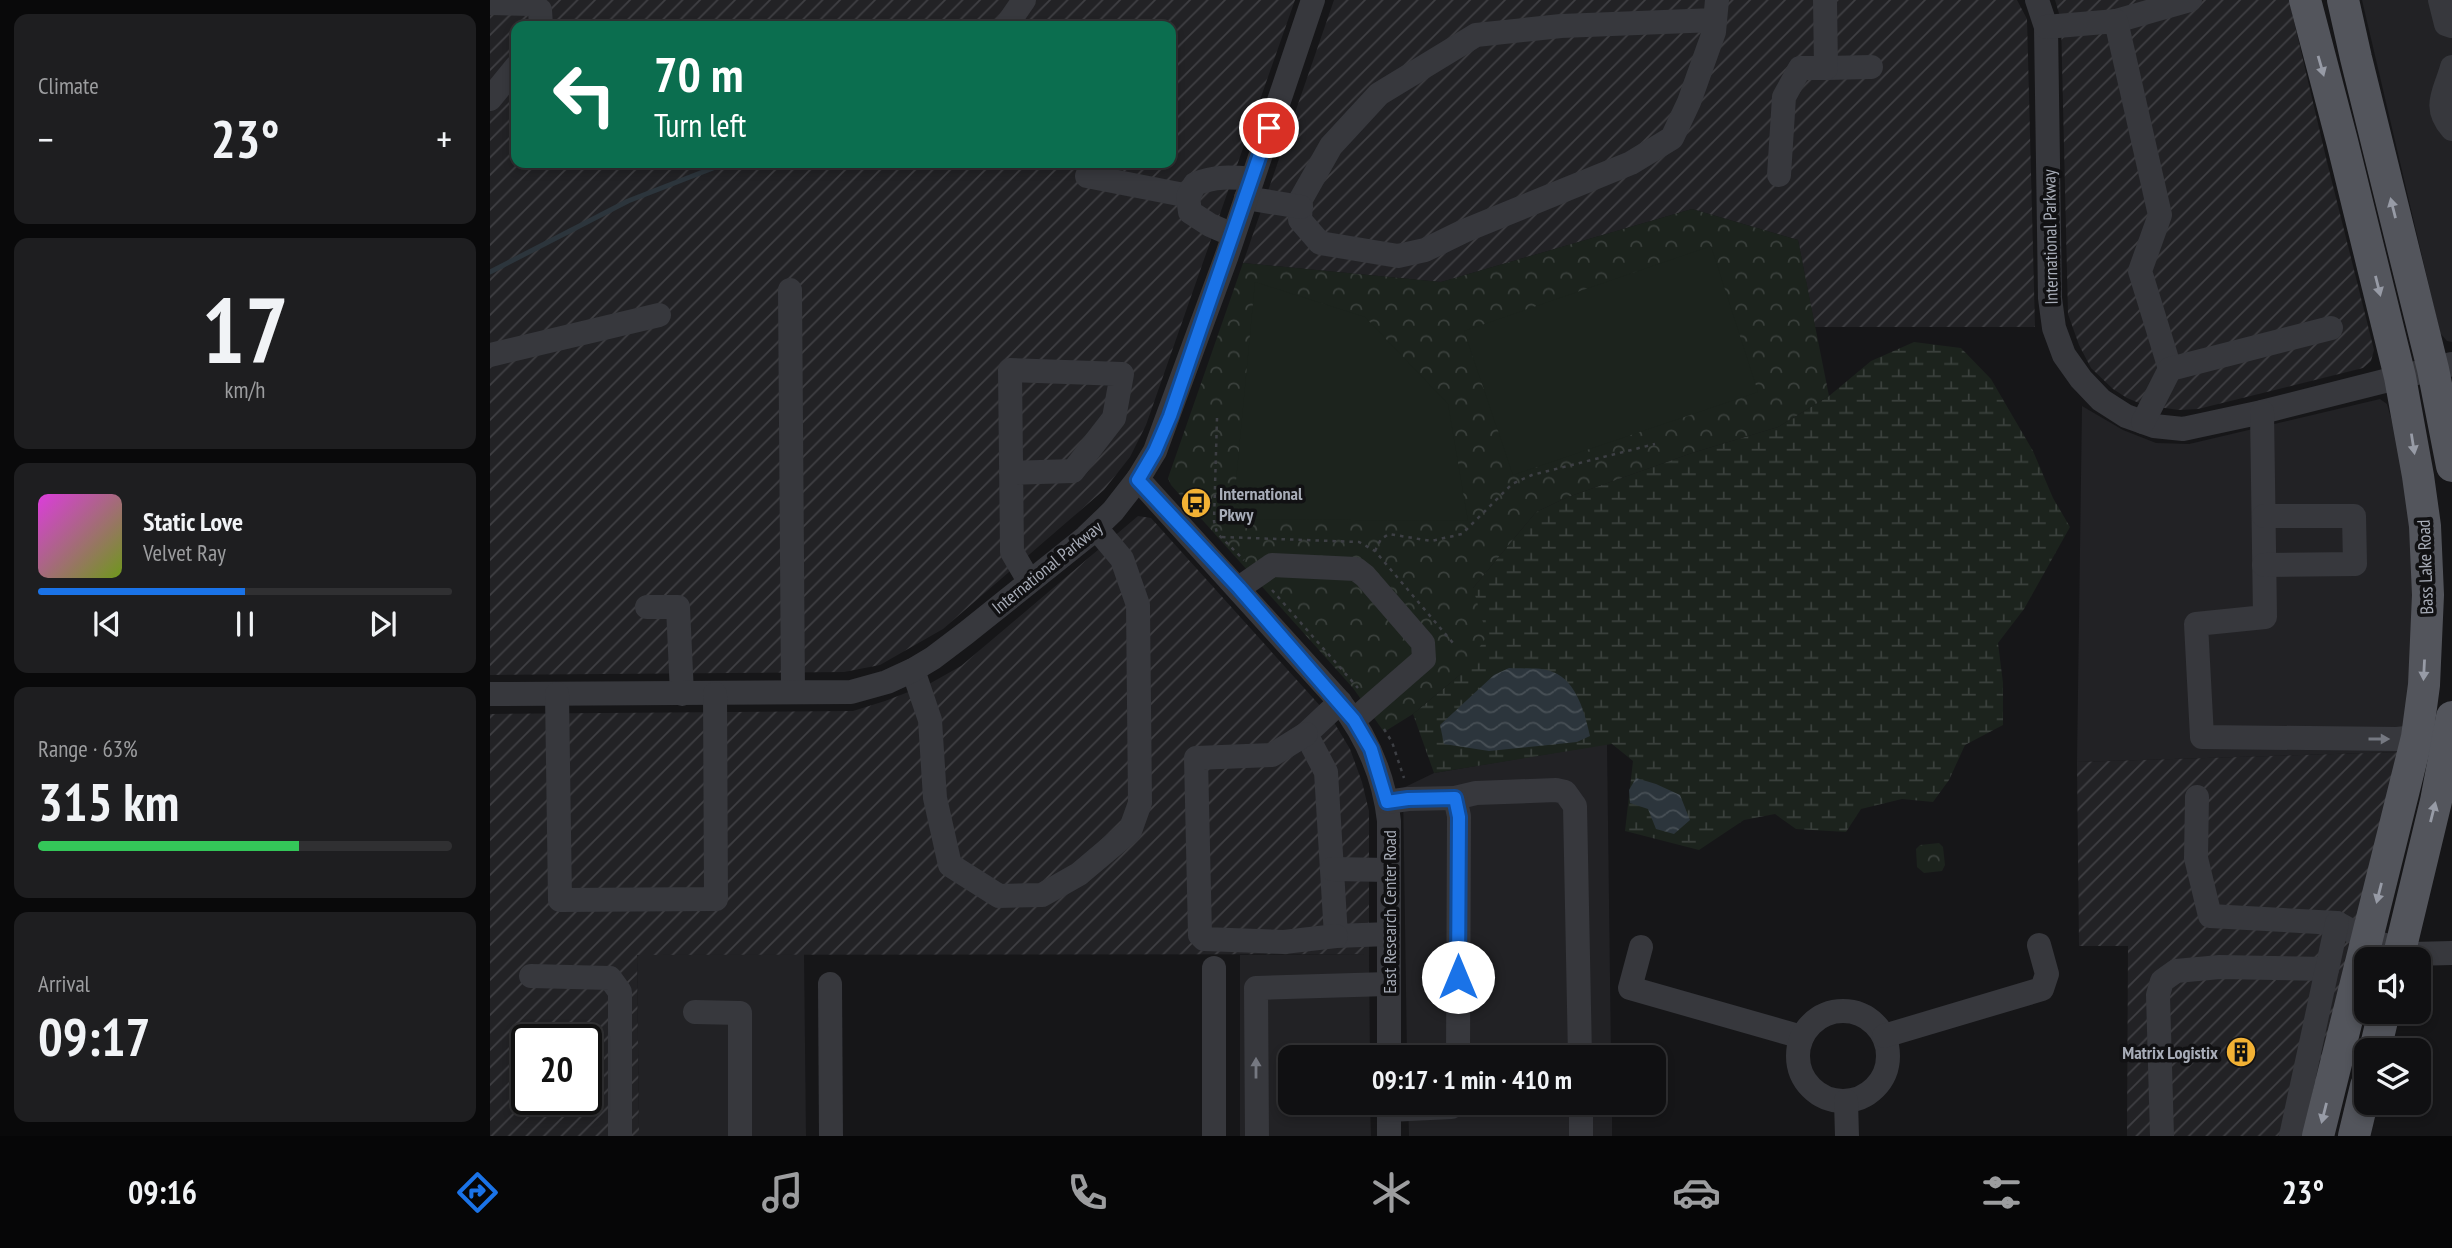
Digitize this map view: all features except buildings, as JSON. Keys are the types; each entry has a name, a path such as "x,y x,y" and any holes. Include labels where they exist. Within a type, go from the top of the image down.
{"main road":[{"name":"Bass Lake Road","path":"2305,0 2400,377 2418,476 2427,569 2424,685 2417,737 2318,1136"},
{"path":"2343,0 2356,58 2443,367 2452,466"},
{"path":"2401,947 2451,728"},
{"path":"2354,1136 2359,1115"}],"street":[{"path":"1009,21 1024,0"},
{"name":"International Parkway","path":"490,694 851,692 887,682 933,658 1096,528 1138,480 1155,451 1170,416 1313,0"},
{"path":"1825,0 1826,68"},
{"name":"International Parkway","path":"2037,0 2046,27 2050,298 2054,328 2064,355 2081,379 2101,400 2126,416 2154,426 2183,429 2443,367"},
{"path":"2046,27 2116,21 2190,0"},
{"path":"2440,0 2446,24 2452,26"},
{"path":"490,3 532,4 540,10 541,21"},
{"path":"1716,10 1714,32 1672,138 1631,163 1464,231 1425,250 1398,256 1320,243 1300,220 1301,199 1331,146 1379,94 1476,35 1716,10"},
{"path":"2116,21 2160,215 2140,271 2170,369 2143,422"},
{"path":"1779,175 1784,97 1800,68 1871,67"},
{"path":"2452,70 2440,106 2442,117 2452,129"},
{"path":"490,99 511,73"},
{"path":"1087,176 1189,196"},
{"path":"1233,235 1190,212 1189,196 1195,184 1209,178 1226,176 1249,189 1301,207"},
{"path":"790,290 793,692"},
{"path":"490,355 659,316"},
{"path":"2170,369 2331,328"},
{"path":"1011,473 1073,471 1114,418 1122,374 1010,370 1011,473 1012,552 1029,581"},
{"path":"2262,412 2264,617 2196,624 2202,737 2417,737 2451,728"},
{"name":"East Research Center Road","path":"1138,480 1239,588 1347,711 1371,749 1387,802 1389,1045"},
{"path":"2264,516 2354,516 2355,564 2264,565"},
{"path":"913,670 930,720 935,798 950,865 999,896 1042,895 1079,874 1130,831 1140,803 1138,605 1122,559 1096,528"},
{"path":"1239,588 1272,565 1356,569 1423,643 1425,652 1424,659 1347,711 1272,755 1196,758 1200,935 1204,939 1284,942 1389,934"},
{"path":"647,607 678,607 682,694"},
{"path":"557,694 561,900 716,899 715,694"},
{"path":"1306,734 1326,772 1336,936"},
{"path":"1387,802 1455,798 1476,793 1556,790 1565,792 1575,806 1580,1045"},
{"path":"2197,797 2196,858 2210,916 2337,923 2382,947"},
{"path":"1455,798 1459,817 1458,1045"},
{"path":"1332,869 1389,870"},
{"path":"2291,1136 2337,923"},
{"path":"1884,1036 2042,989 2048,974 2039,944"},
{"path":"1641,947 1630,988 1802,1037"},
{"path":"2431,954 2452,953"},
{"path":"2162,1136 2158,995 2162,981 2176,971 2220,967 2327,969"},
{"path":"1214,968 1214,1136"},
{"path":"531,976 610,978 620,992 620,1136"},
{"path":"830,984 831,1136"},
{"path":"1256,1136 1256,988 1388,984"},
{"path":"1846,1010 1860,1014 1873,1022 1884,1036 1887,1063 1882,1077 1873,1089 1861,1097 1846,1101 1831,1100 1807,1083 1800,1070 1797,1056 1802,1037 1817,1018 1831,1012 1846,1010"},
{"path":"695,1012 740,1013 740,1136"},
{"path":"1846,1101 1847,1136"},
{"path":"1389,1115 1389,1136"},
{"path":"1581,1115 1581,1136"}],"path":[{"path":"1375,551 1381,540 1389,534 1431,541 1462,534 1512,484 1532,475 1655,444"}],"shaded area":[{"path":"490,0 1295,0 1146,425 1130,457 1104,490 943,629 880,665 844,672 490,675"},
{"path":"1334,0 2017,0 2027,19 2035,327 1815,327 1798,240 1692,209 1441,282 1243,263"},
{"path":"2055,0 2289,0 2374,350 2371,361 2363,368 2198,409 2179,410 2144,405 2127,398 2091,368 2068,314 2061,20"},
{"path":"2362,0 2452,0 2452,342 2447,341 2440,333"},
{"path":"2380,399 2387,404 2401,453 2417,570 2415,679 2402,752 2077,762 2082,406 2123,430 2156,443 2189,444"},
{"path":"1138,516 1151,518 1332,719 1350,749 1369,811 1369,954 637,955 639,1136 490,1136 490,714 853,711 929,684 961,666"},
{"path":"1607,744 1611,1045 1407,1045 1403,788 1434,773"},
{"path":"2402,752 2307,1136 2127,1136 2128,946 2079,946 2077,762"},
{"path":"804,954 806,1136 639,1136 637,955"},
{"path":"1369,954 1370,1045 1278,1045 1278,1115 1370,1115 1371,1136 1240,1136 1240,955"},
{"path":"1408,1115 1612,1115 1612,1136 1409,1136"}],"green space":[{"path":"1692,209 1798,240 1829,396 1778,427 1692,453 1568,497 1536,512 1473,588 1487,636 1462,673 1413,714 1384,732 1353,688 1171,485 1168,478 1243,263 1441,282"},
{"path":"1711,246 1758,392 1513,475 1464,331"},
{"path":"1255,282 1365,317 1448,404 1468,521 1253,519 1234,502"},
{"path":"1914,342 1961,348 1991,379 2033,451 2053,498 2070,527 2024,609 1998,643 2003,683 2003,725 1965,745 1949,780 1933,802 1902,799 1861,809 1846,832 1796,829 1775,814 1744,820 1699,850 1625,831 1633,761 1612,744 1434,773 1413,714 1462,673 1473,588 1536,512 1568,497 1692,453 1778,427 1829,396 1871,361"},
{"path":"1939,843 1943,847 1945,865 1942,871 1924,873 1917,867 1916,849 1920,845"}],"water":[{"path":"1509,668 1543,669 1561,676 1579,699 1590,736 1577,742 1489,751 1444,744 1440,725 1494,675"},
{"path":"1636,778 1680,795 1690,820 1674,834 1656,829 1648,809 1630,803 1629,790"}],"waterway":[{"path":"490,272 628,201 713,168"}],"place":[{"name":"International Pkwy","path":"1196,503"},
{"name":"Matrix Logistix","path":"2241,1052"}],"route":[{"path":"1269,128 1170,416 1155,451 1138,480 1239,588 1354,720 1371,749 1387,802 1455,798 1459,817 1458,977"}]}
